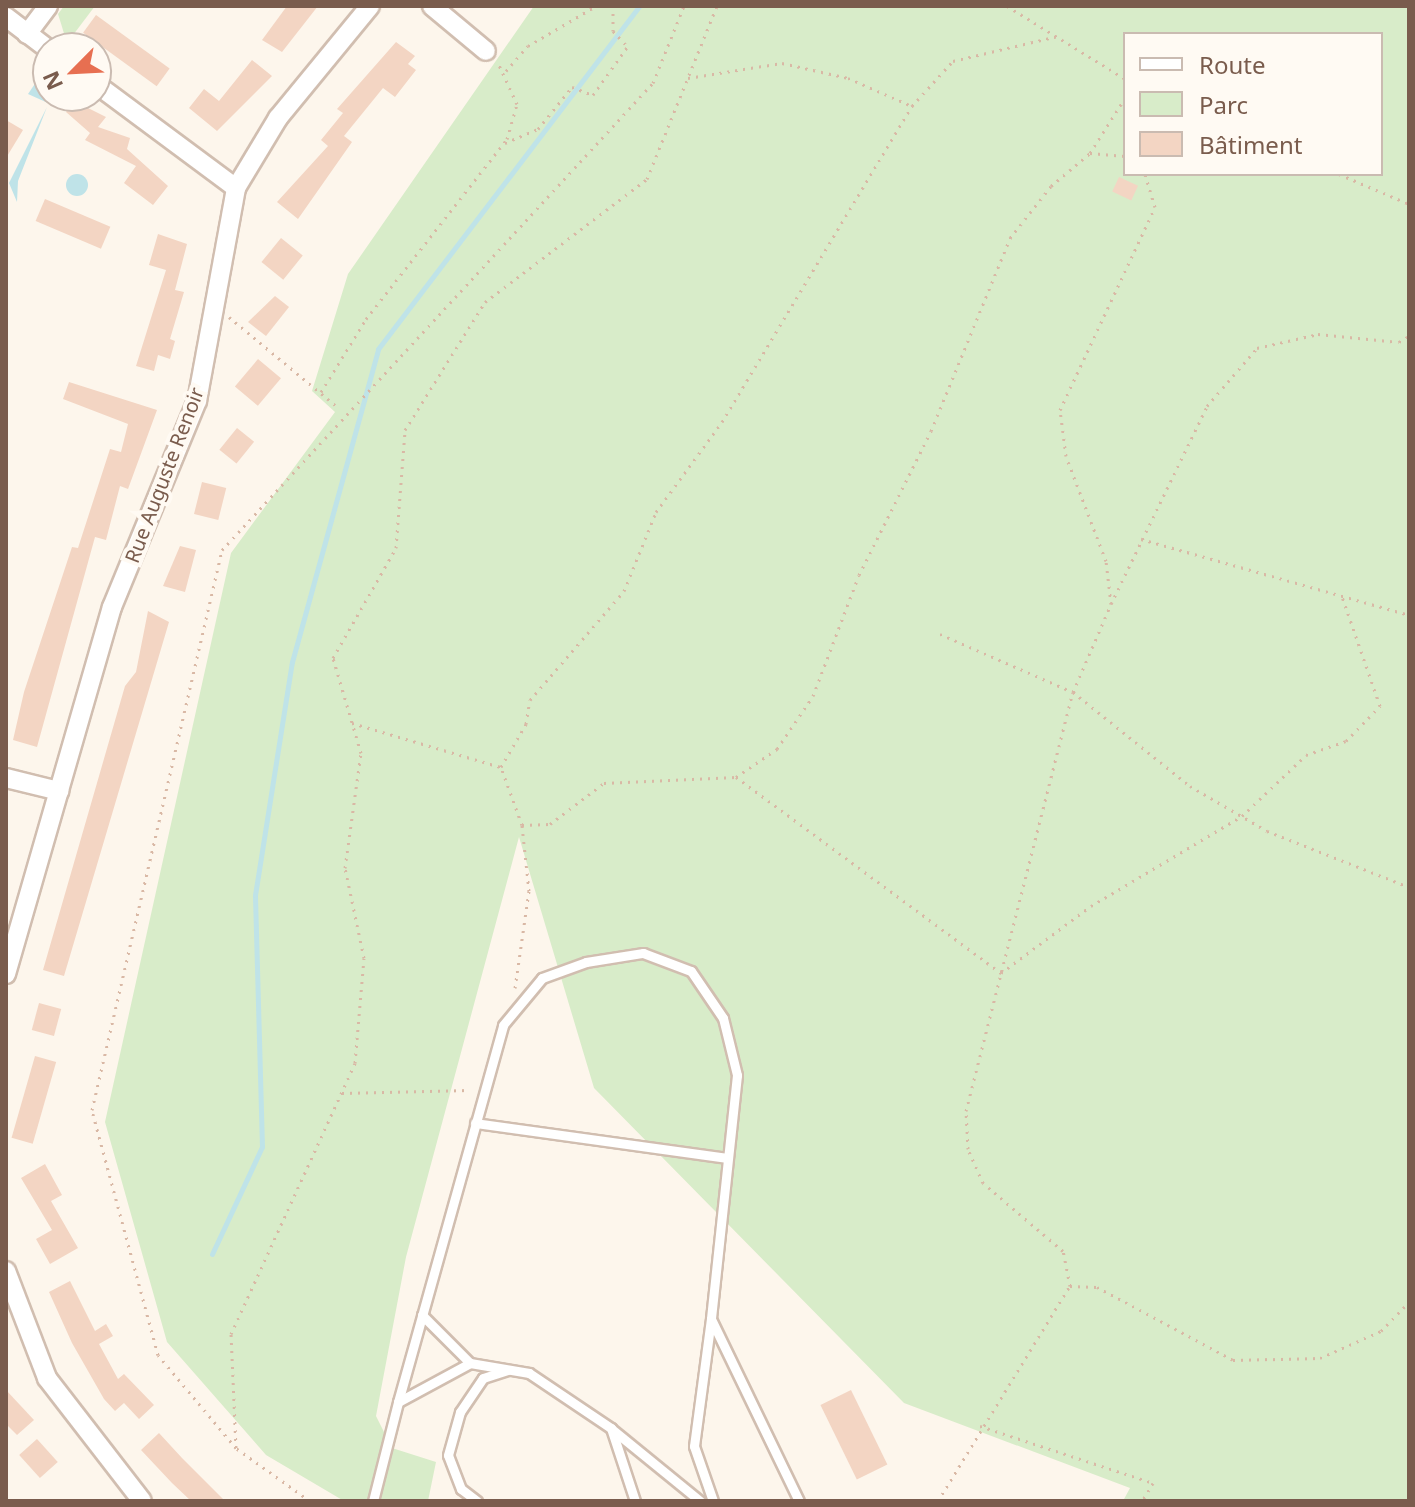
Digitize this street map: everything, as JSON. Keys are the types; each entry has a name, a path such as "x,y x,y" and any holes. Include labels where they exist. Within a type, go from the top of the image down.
{"street":[{"path":"27,34 48,6"},
{"name":"Rue Auguste Renoir","path":"6,974 112,607 197,401 236,188 278,118 370,6"},
{"path":"432,6 486,51"},
{"path":"6,17 32,38"},
{"path":"112,96 236,188"},
{"path":"6,778 59,791"},
{"path":"6,1271 47,1378 142,1501"}],"lane":[{"path":"373,1501 475,1123 511,1016 542,978 586,962 643,953 691,971 723,1018 737,1075 694,1446 713,1501"},
{"path":"475,1123 727,1158"},
{"path":"422,1315 470,1363 529,1373 611,1428 700,1501"},
{"path":"711,1319 799,1501"},
{"path":"398,1402 470,1363"},
{"path":"477,1501 461,1489 448,1455 460,1412 483,1378 509,1369"},
{"path":"611,1428 635,1501"}],"path":[{"path":"505,71 528,46 596,6"},
{"path":"504,143 538,129 572,87 590,94 629,47 613,31 613,6"},
{"path":"310,1501 236,1448 158,1355 92,1110 222,550 653,83 684,6"},
{"path":"236,1448 231,1334 355,1063 364,958 345,868 361,753 333,658 396,548 405,430 485,302 647,179 717,6"},
{"path":"1007,6 1123,78"},
{"path":"501,767 526,724 530,700 624,591 656,512 722,422 912,106 953,61 1058,36"},
{"path":"321,392 366,319 504,143 517,104 505,71 486,51"},
{"path":"687,78 782,63 848,78 912,106"},
{"path":"522,825 550,824 604,783 736,777 777,749 813,696 859,575 931,431 1010,238 1051,186 1090,153 1123,101"},
{"path":"1090,153 1123,156"},
{"path":"1111,604 1106,561 1066,456 1060,410 1155,207 1146,176"},
{"path":"1344,176 1409,204"},
{"path":"214,304 335,405"},
{"path":"938,1501 980,1426 1055,1320 1070,1286 1063,1251 983,1183 968,1149 966,1111 1073,692 1141,539 1207,406 1257,348 1318,334 1399,342 1409,336"},
{"path":"1141,539 1409,615"},
{"path":"1001,973 1091,906 1242,816 1306,755 1346,741 1380,706 1342,596"},
{"path":"940,634 1073,692 1190,786 1242,816 1409,887"},
{"path":"352,723 501,767"},
{"path":"501,767 522,825 529,891 511,1016"},
{"path":"736,777 1001,973"},
{"path":"342,1093 485,1089"},
{"path":"1070,1286 1097,1287 1233,1360 1320,1358 1381,1331 1409,1302"},
{"path":"980,1426 1153,1483 1142,1501"}],"green space":[{"path":"64,6 95,6 75,32 64,32 58,14"},
{"path":"534,6 1409,6 1409,1501 1123,1501 1130,1488 904,1403 594,1088 519,837 406,1257 376,1416 392,1448 436,1462 428,1501 344,1501 266,1455 167,1342 105,1122 231,553 335,412 312,391 348,274"}],"water":[{"path":"45,112 18,181 17,202 9,183"},
{"path":"77,174 85,177 88,185 85,193 77,196 69,193 66,185 69,177"}],"building":[{"path":"287,6 318,6 282,52 262,40"},
{"path":"96,15 170,68 157,86 112,54 112,32 84,32"},
{"path":"396,42 415,56 408,64 416,70 395,97 383,88 344,136 352,142 298,219 277,202 328,146 321,140 343,113 337,109"},
{"path":"252,60 272,76 217,131 189,108 204,89 219,101"},
{"path":"66,112 96,112 106,117 98,127 130,138 127,149 168,186 153,205 124,183 136,166 85,140 90,133"},
{"path":"6,120 23,130 6,158"},
{"path":"1119,177 1138,186 1131,200 1112,192"},
{"path":"45,199 110,227 101,249 36,221"},
{"path":"158,234 187,244 175,290 184,292 170,339 175,341 170,359 158,355 154,371 136,366 166,270 149,265"},
{"path":"281,238 303,256 283,280 261,262"},
{"path":"275,296 289,307 266,336 248,322"},
{"path":"258,359 281,378 258,406 235,387"},
{"path":"69,382 157,410 128,489 120,486 106,540 95,537 37,747 13,740 24,692 72,547 78,548 110,449 121,452 128,424 63,399"},
{"path":"237,428 254,442 236,464 219,450"},
{"path":"202,482 226,488 218,520 194,514"},
{"path":"180,546 196,550 185,592 163,586"},
{"path":"148,611 169,622 64,976 43,970 125,686 136,672"},
{"path":"39,1003 61,1009 54,1036 32,1030"},
{"path":"35,1056 56,1062 33,1144 12,1138"},
{"path":"45,1164 62,1195 51,1201 78,1248 50,1264 36,1239 52,1230 21,1178"},
{"path":"70,1281 95,1331 106,1324 113,1336 99,1344 118,1379 124,1374 154,1405 139,1419 124,1403 115,1411 104,1399 72,1343 49,1292"},
{"path":"6,1390 34,1420 17,1435 6,1424"},
{"path":"851,1390 887,1465 857,1480 820,1405"},
{"path":"159,1433 225,1501 191,1501 172,1483 141,1450"},
{"path":"37,1439 58,1462 40,1478 19,1455"}],"waterway":[{"path":"212,1254 262,1147 255,895 292,662 378,349 639,6"}]}
